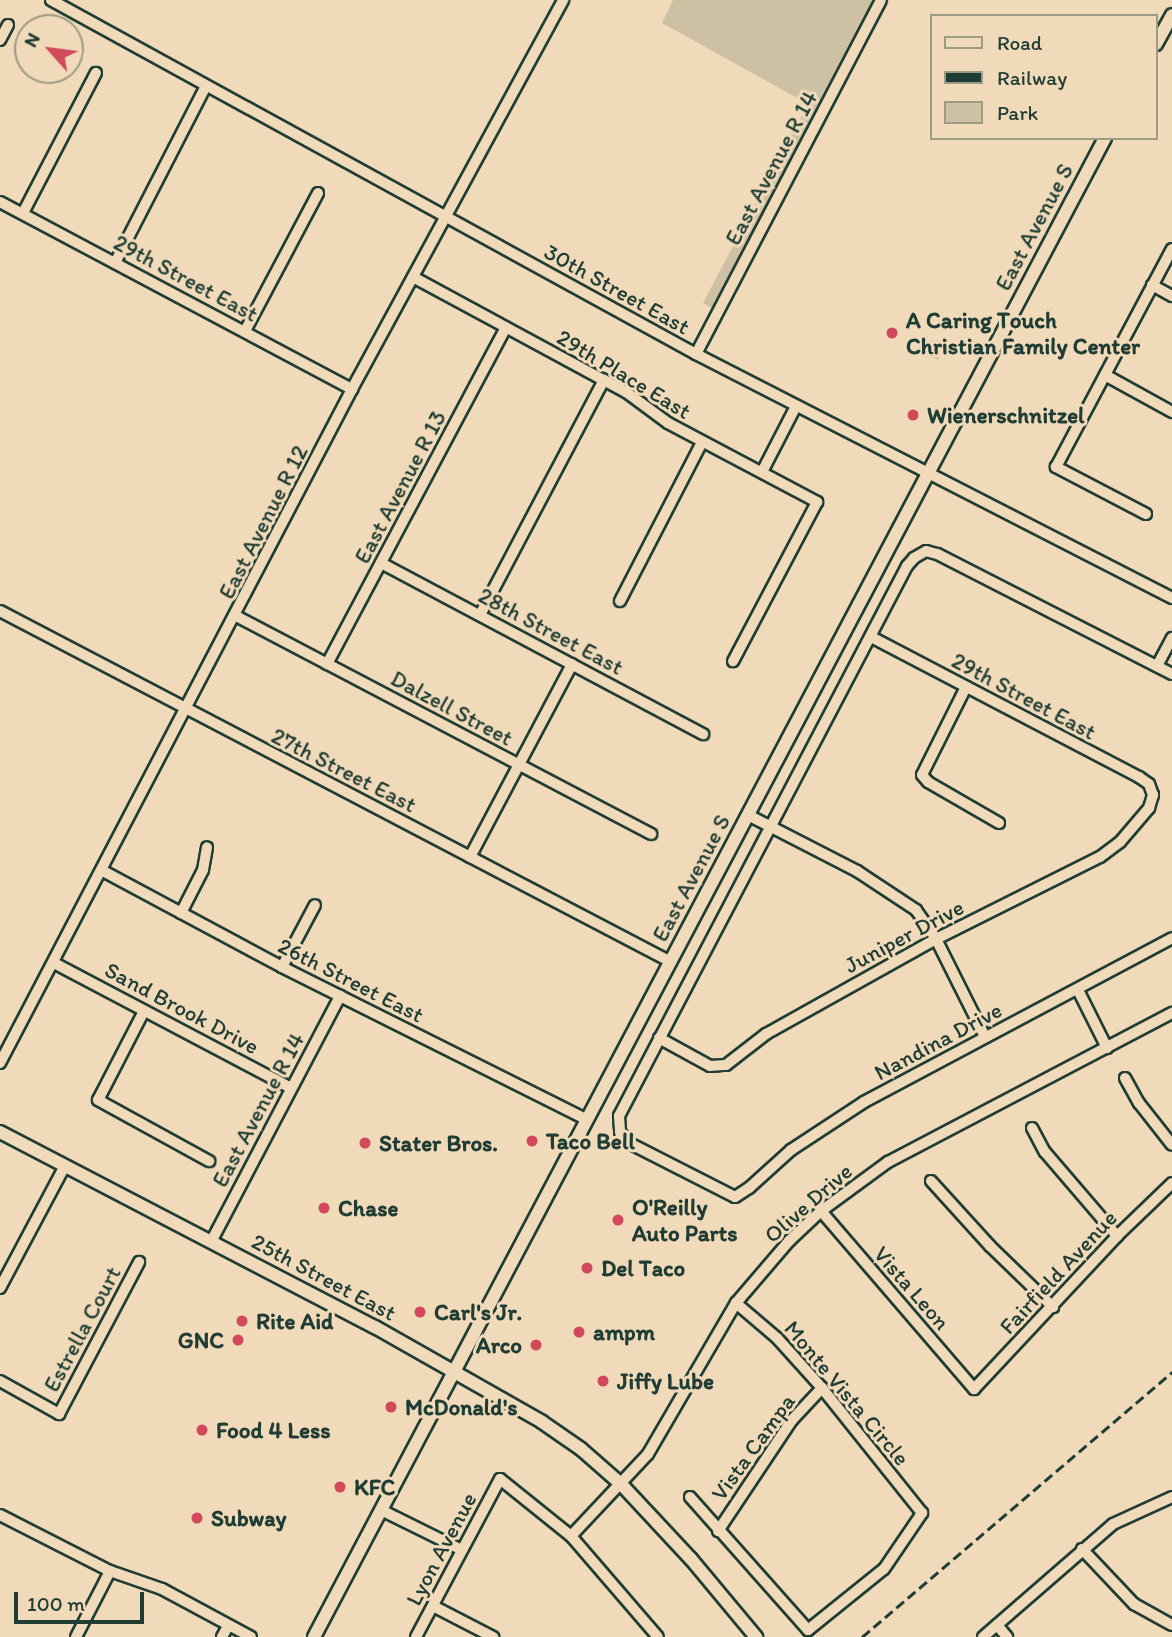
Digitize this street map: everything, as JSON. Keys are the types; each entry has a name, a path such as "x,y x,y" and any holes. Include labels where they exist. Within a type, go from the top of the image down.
{"main road":[{"path":"1158,40 1172,15"},
{"name":"East Avenue S","path":"314,1637 1104,140"},
{"name":"25th Street East","path":"0,1132 375,1327 542,1422 582,1449 621,1484 691,1559 756,1637"}],"street":[{"name":"30th Street East","path":"51,0 695,354 1172,598"},
{"name":"East Avenue R 12","path":"0,1063 103,871 352,389 563,0"},
{"name":"East Avenue R 14","path":"695,354 881,0"},
{"path":"0,40 8,25"},
{"path":"23,213 96,73"},
{"path":"116,261 206,86"},
{"path":"245,331 318,192"},
{"name":"29th Street East","path":"0,202 116,261 352,389"},
{"path":"1146,514 1055,467 1172,249"},
{"name":"29th Place East","path":"412,278 626,392 668,423 817,502 733,662"},
{"path":"1152,285 1172,296"},
{"name":"East Avenue R 13","path":"327,664 506,328"},
{"path":"1104,375 1172,412"},
{"path":"480,615 604,380"},
{"path":"762,472 796,406"},
{"path":"620,601 702,442"},
{"name":"East Avenue S","path":"620,1132 619,1116 907,566 926,551 1157,666"},
{"name":"28th Street East","path":"381,563 703,734"},
{"name":"27th Street East","path":"0,611 671,962"},
{"name":"Dalzell Street","path":"236,615 651,834"},
{"name":"29th Street East","path":"871,637 1139,777 1149,784 1153,795"},
{"path":"1172,638 1157,666 1172,674"},
{"path":"470,857 572,664"},
{"path":"966,687 922,775 928,782 999,823"},
{"name":"Juniper Drive","path":"659,1038 710,1066 726,1065 766,1034 936,939 1100,857 1120,842 1137,824 1153,795"},
{"path":"748,815 857,871 916,910 936,939 985,1037"},
{"path":"181,913 203,870 207,847"},
{"name":"26th Street East","path":"103,871 282,967 585,1119"},
{"path":"282,967 316,905"},
{"name":"Nandina Drive","path":"620,1132 629,1143 735,1197 821,1128 863,1102 1172,938"},
{"name":"Sand Brook Drive","path":"54,962 291,1088"},
{"path":"1078,990 1107,1048"},
{"name":"East Avenue R 14","path":"211,1242 340,996"},
{"path":"144,1011 98,1100 209,1161"},
{"name":"Olive Drive","path":"570,1536 621,1484 665,1429 716,1332 736,1303 789,1241 821,1211 888,1161 1172,1013"},
{"path":"1125,1078 1139,1103 1172,1145"},
{"path":"1032,1128 1045,1152 1117,1236"},
{"path":"0,1288 65,1166"},
{"path":"931,1181 990,1246 1053,1307"},
{"name":"Fairfield Avenue","path":"974,1389 1117,1236 1172,1183"},
{"name":"Vista Leon","path":"821,1211 974,1389"},
{"name":"Estrella Court","path":"0,1381 59,1414 139,1262"},
{"name":"Monte Vista Circle","path":"718,1531 808,1630 884,1569 922,1513 822,1388 777,1338 736,1303"},
{"name":"Vista Campa","path":"718,1531 792,1420 822,1388"},
{"name":"Lyon Avenue","path":"416,1637 500,1479 570,1536"},
{"path":"690,1497 718,1531"},
{"path":"983,1637 1113,1524 1172,1497"},
{"path":"381,1510 462,1550"},
{"path":"1,1517 110,1571 162,1589 251,1637"},
{"path":"570,1536 658,1637"},
{"path":"1082,1549 1134,1604 1172,1625"},
{"path":"76,1637 110,1571"},
{"path":"433,1606 493,1637"},
{"path":"997,1625 1007,1637"},
{"path":"222,1637 228,1626"}],"green space":[{"path":"673,0 874,0 714,309 703,303 808,104 662,23"},
{"path":"938,340 946,344 938,360 923,352 929,341"}],"railway":[{"path":"862,1637 1172,1372"}],"place":[{"name":"A Caring Touch Christian Family Center","path":"892,333"},
{"name":"Wienerschnitzel","path":"913,415"},
{"name":"Taco Bell","path":"532,1141"},
{"name":"Stater Bros.","path":"365,1143"},
{"name":"Chase","path":"324,1208"},
{"name":"O'Reilly Auto Parts","path":"618,1220"},
{"name":"Del Taco","path":"587,1268"},
{"name":"Carl's Jr.","path":"420,1312"},
{"name":"Rite Aid","path":"242,1321"},
{"name":"ampm","path":"579,1332"},
{"name":"GNC","path":"238,1340"},
{"name":"Arco","path":"536,1345"},
{"name":"Jiffy Lube","path":"603,1381"},
{"name":"McDonald's","path":"391,1407"},
{"name":"Food 4 Less","path":"202,1430"},
{"name":"KFC","path":"340,1487"},
{"name":"Subway","path":"197,1518"}]}
